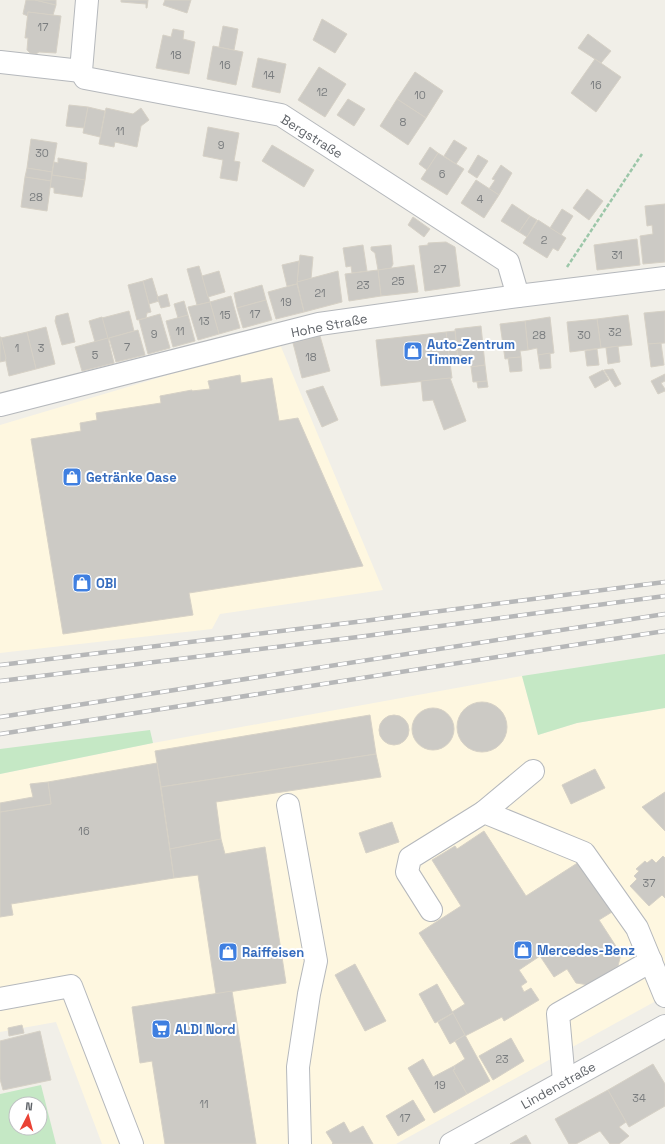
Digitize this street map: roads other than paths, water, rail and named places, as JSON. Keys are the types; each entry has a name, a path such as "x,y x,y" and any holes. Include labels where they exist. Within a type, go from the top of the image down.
{"street":[{"path":"0,62 81,71 87,0"},
{"name":"Bergstraße","path":"81,71 85,78 281,115 508,262 518,296"},
{"name":"Hohe Straße","path":"0,405 320,324 518,296 665,278"},
{"path":"431,910 407,872 410,858 484,812 533,771"},
{"path":"288,805 316,961 309,994 298,1067 300,1144"},
{"path":"484,812 584,853 637,928 665,996"},
{"path":"564,1081 558,1014 651,961"},
{"path":"0,999 71,986 132,1144"},
{"name":"Lindenstraße","path":"451,1144 665,1026"}],"railway":[{"path":"0,665 356,622 665,582"},
{"path":"0,681 358,637 665,596"},
{"path":"0,717 665,614"},
{"path":"0,734 665,631"}],"place":[{"name":"Auto-Zentrum Timmer","path":"413,351"},
{"name":"Getränke Oase","path":"72,477"},
{"name":"OBI","path":"82,583"},
{"name":"Mercedes-Benz","path":"523,950"},
{"name":"Raiffeisen","path":"228,952"},
{"name":"ALDI Nord","path":"161,1029"}]}
